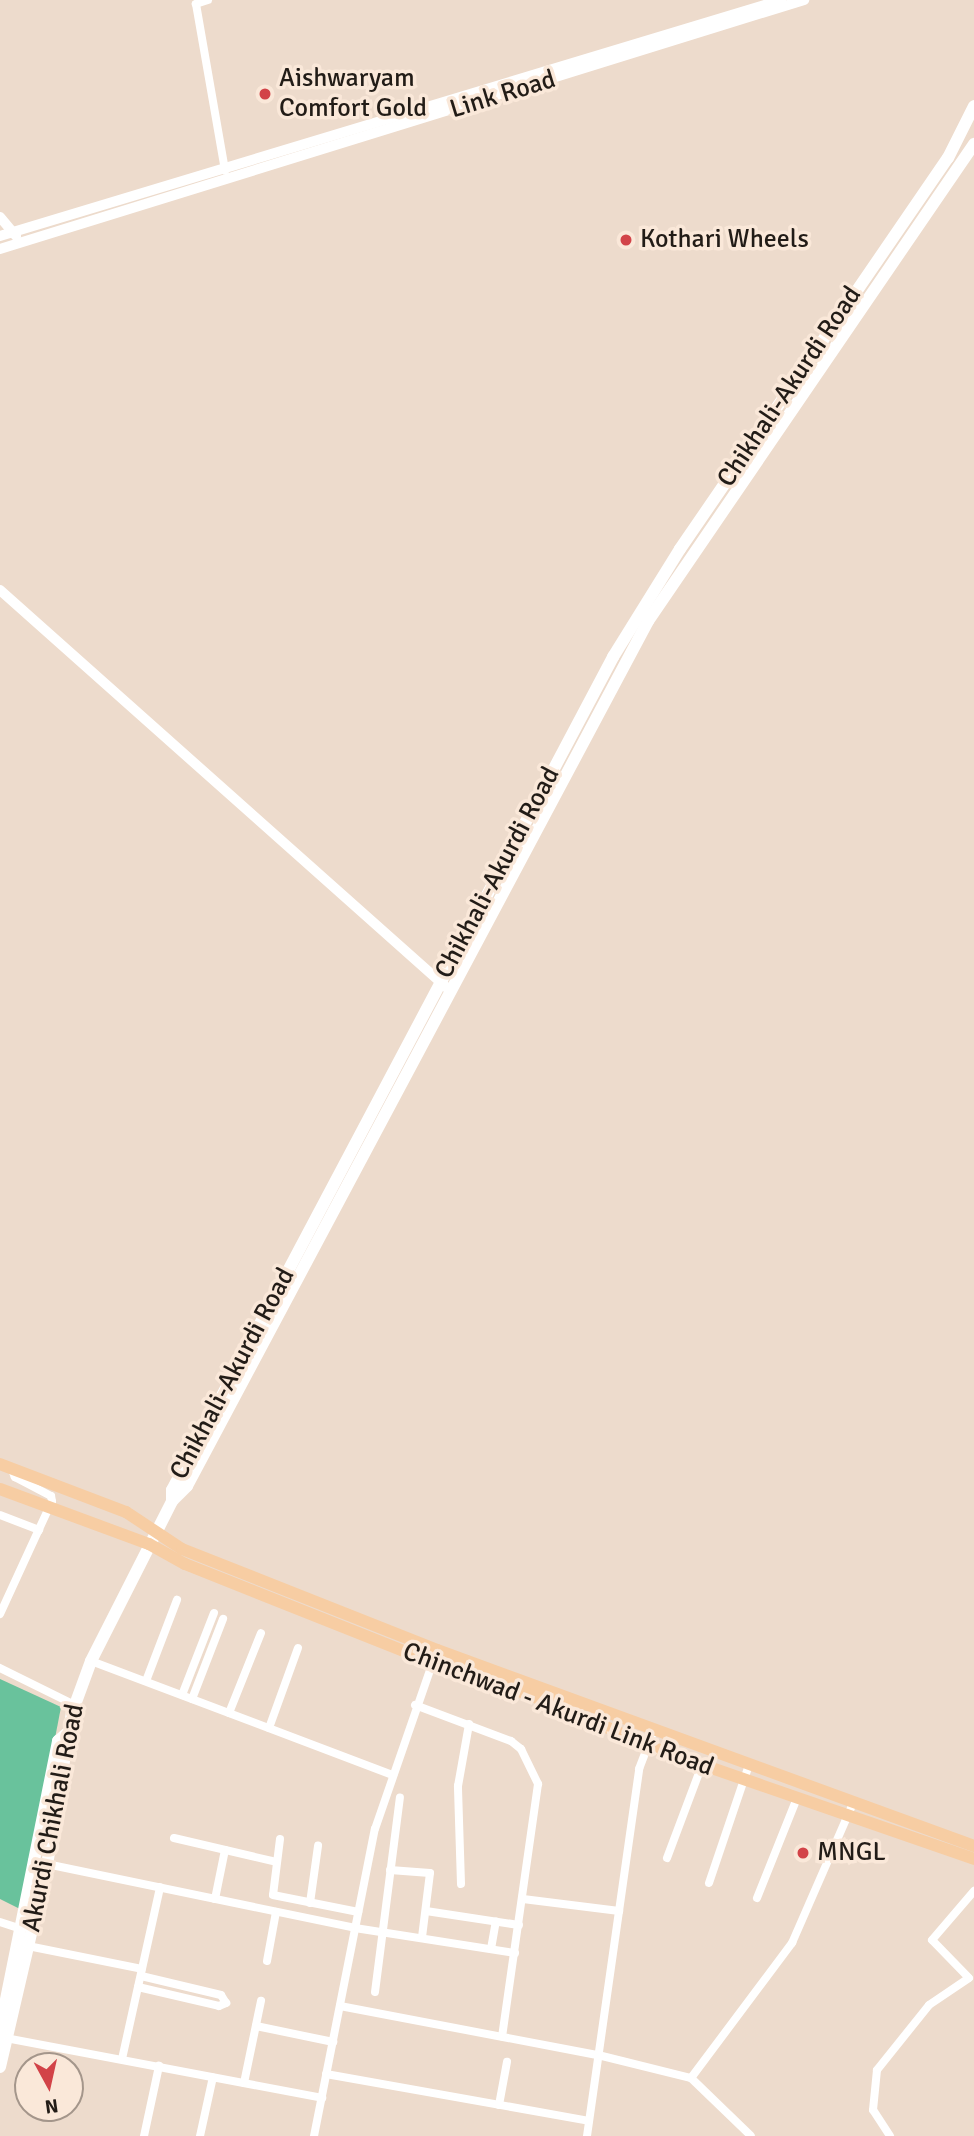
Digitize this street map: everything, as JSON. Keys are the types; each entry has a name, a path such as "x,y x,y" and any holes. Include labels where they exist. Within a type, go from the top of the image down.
{"main road":[{"name":"Chikhali-Akurdi Road","path":"152,1538 172,1501 187,1486 445,985 636,630 799,371 948,159 974,106"},
{"name":"Chikhali-Akurdi Road","path":"636,630 974,144"},
{"path":"5,1466 126,1512 152,1538"},
{"path":"0,1489 50,1508 152,1538"},
{"name":"Akurdi Chikhali Road","path":"0,2067 2,2034 28,1945 26,1928 47,1865 66,1734 91,1661 152,1538"},
{"name":"Chinchwad - Akurdi Link Road","path":"152,1538 648,1746 974,1858"},
{"name":"Chinchwad - Akurdi Link Road","path":"434,1656 654,1730 974,1846"},
{"path":"2,2034 3,1997 26,1928 32,1861 58,1741 66,1734"}],"street":[{"path":"208,0 195,2 226,180"},
{"name":"Link Road","path":"0,236 781,0"},
{"name":"Link Road","path":"0,249 804,0"},
{"path":"0,217 15,231 19,243"},
{"path":"0,590 445,985"},
{"path":"0,1614 50,1508 51,1496 23,1483 5,1466"},
{"path":"0,1514 39,1530"},
{"path":"146,1681 177,1600"},
{"path":"182,1695 214,1613"},
{"path":"192,1699 223,1619"},
{"path":"229,1713 261,1633"},
{"path":"269,1728 298,1648"},
{"path":"314,2136 374,1829 434,1656"},
{"path":"91,1661 393,1775"},
{"path":"0,1668 75,1705"},
{"path":"415,1705 511,1741 534,1772 538,1796 502,2036"},
{"path":"461,1884 458,1786 469,1724"},
{"path":"587,2136 639,1769 654,1730"},
{"path":"667,1858 702,1765"},
{"path":"709,1883 749,1765"},
{"path":"374,1992 400,1798"},
{"path":"757,1898 797,1798"},
{"path":"691,2078 792,1943 854,1801"},
{"path":"174,1838 276,1862"},
{"path":"280,1839 273,1895 358,1912"},
{"path":"310,1903 318,1846"},
{"path":"215,1899 225,1850"},
{"path":"32,1861 355,1928 514,1953"},
{"path":"390,1870 430,1873 422,1937"},
{"path":"122,2059 160,1887"},
{"path":"890,2136 873,2110 879,2065 929,2006 972,1982 932,1940 974,1891"},
{"path":"523,1899 619,1911"},
{"path":"426,1911 519,1925"},
{"path":"267,1961 276,1912"},
{"path":"491,1949 496,1921"},
{"path":"0,1922 26,1928"},
{"path":"28,1945 220,1995 226,2003 219,2006 138,1987"},
{"path":"244,2083 261,2001"},
{"path":"340,2006 598,2055 691,2078 751,2136"},
{"path":"256,2026 333,2042"},
{"path":"2,2034 322,2098"},
{"path":"499,2105 507,2062"},
{"path":"144,2136 159,2066"},
{"path":"327,2074 589,2121"},
{"path":"200,2136 213,2077"}],"green space":[{"path":"0,1679 61,1707 22,1910 0,1899"}],"place":[{"name":"Aishwaryam Comfort Gold","path":"265,94"},
{"name":"Kothari Wheels","path":"626,240"},
{"name":"MNGL","path":"803,1853"}]}
